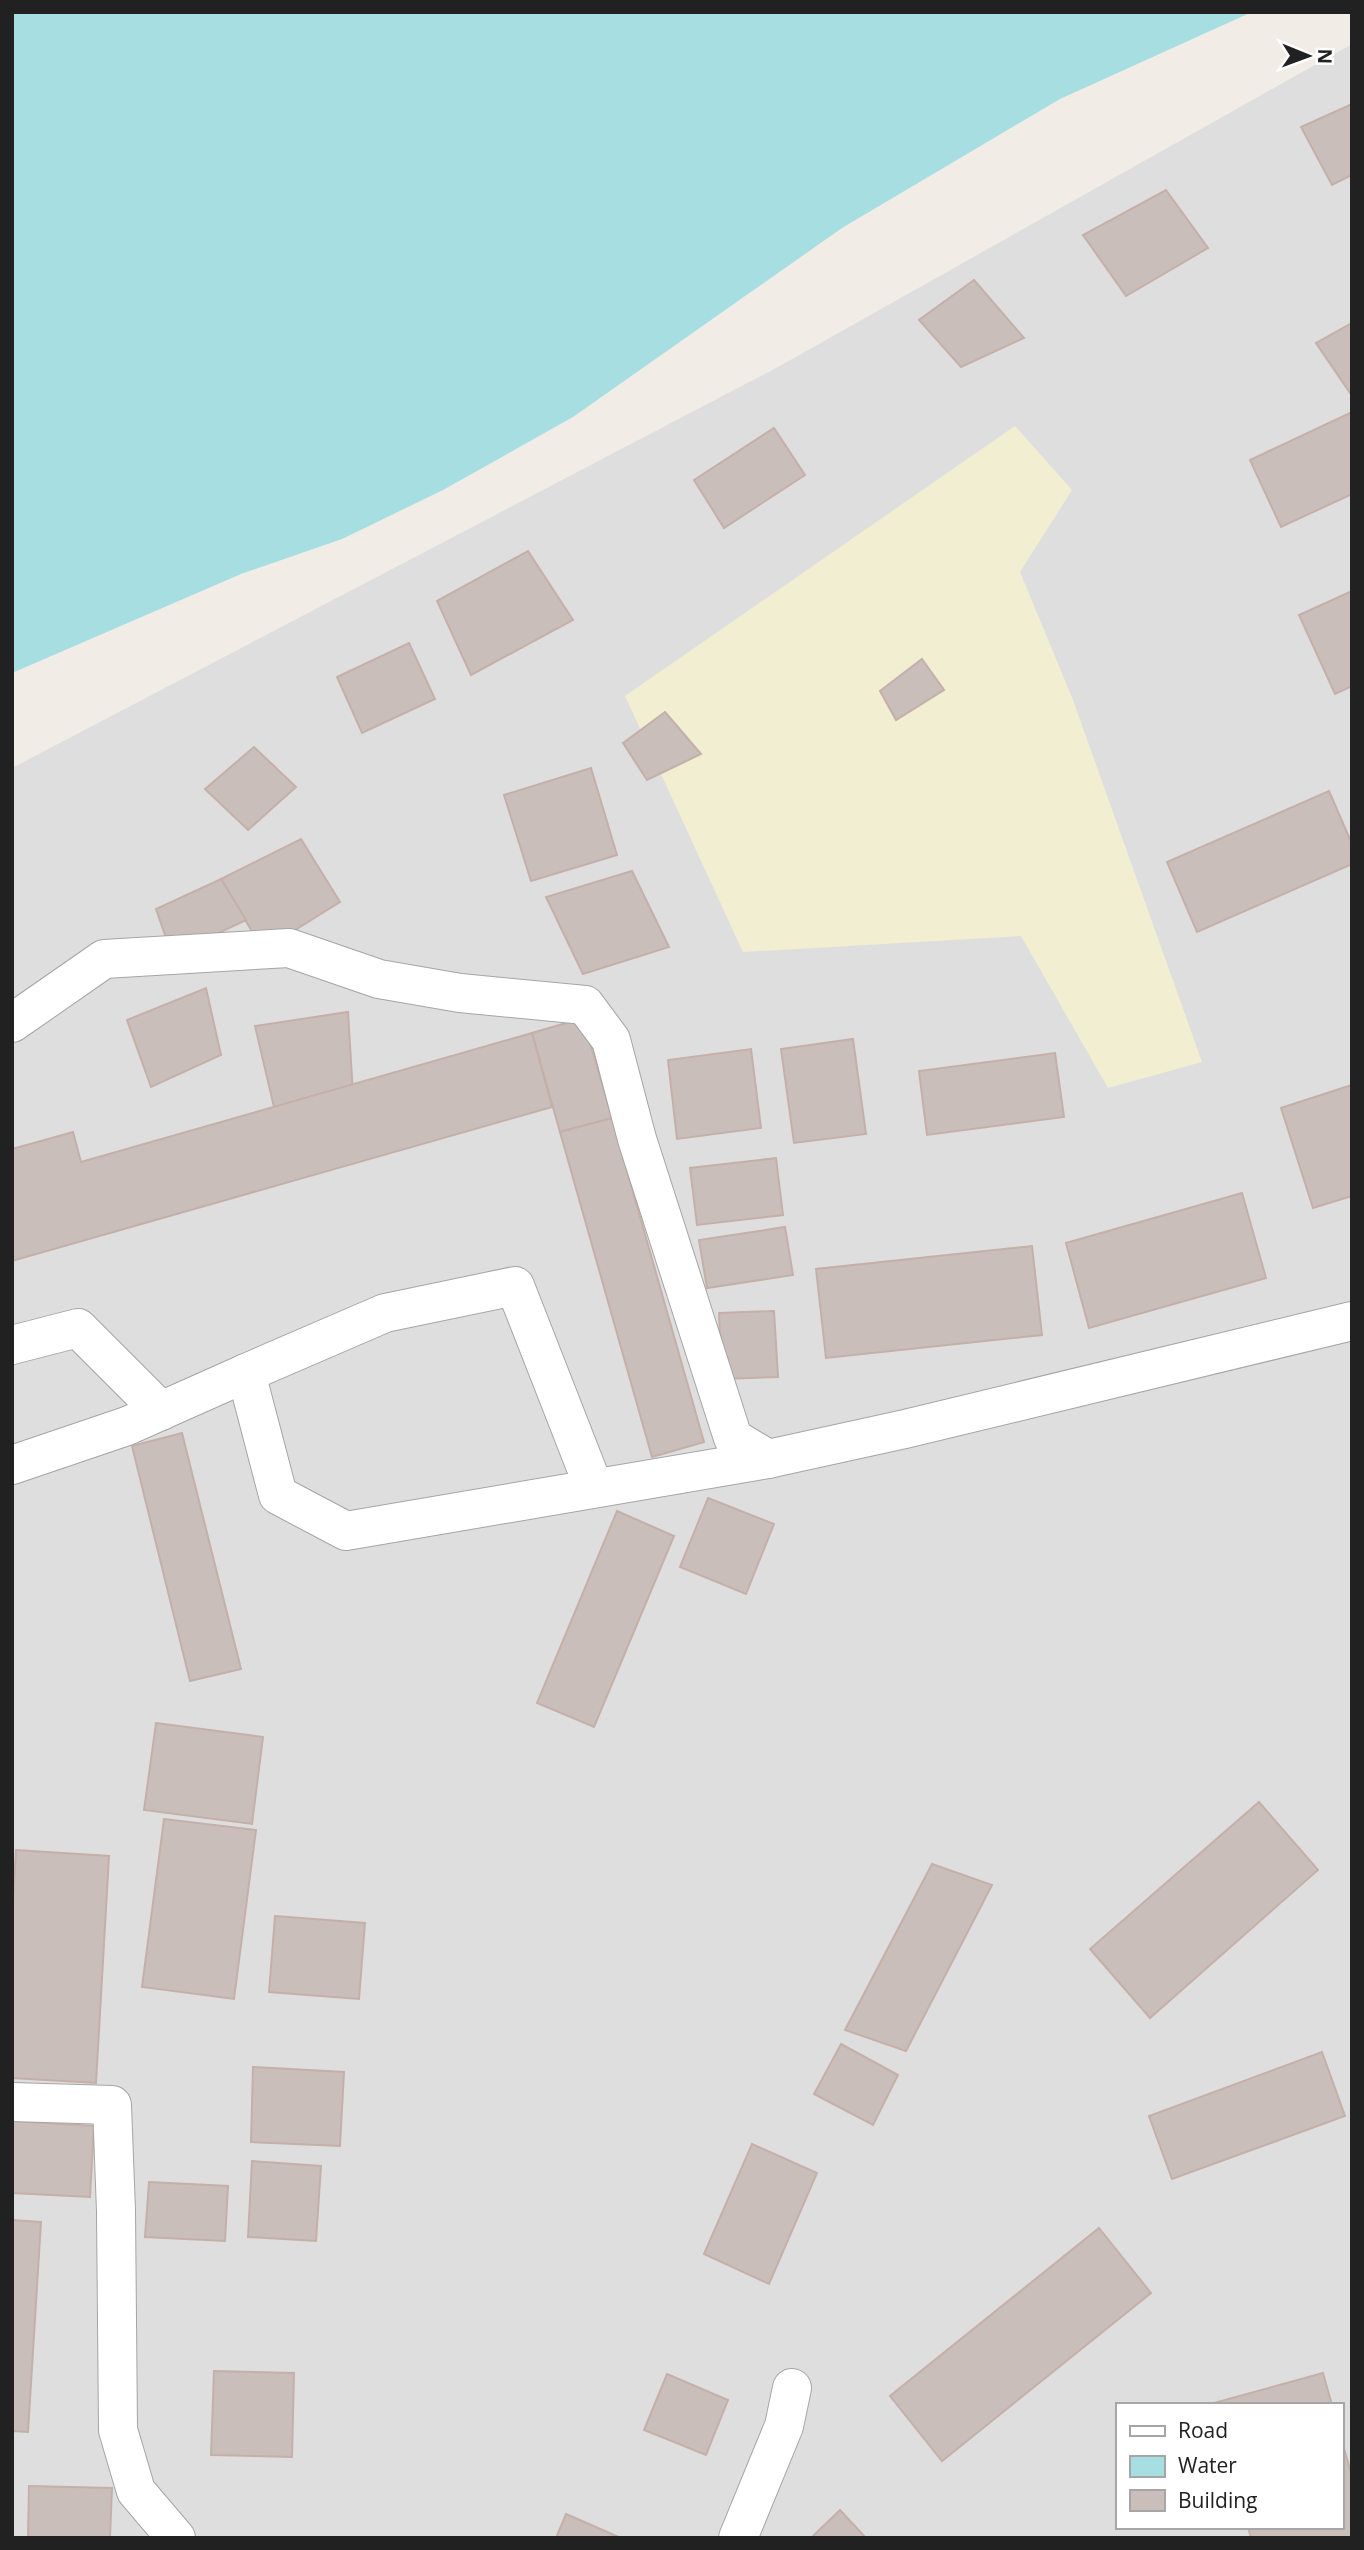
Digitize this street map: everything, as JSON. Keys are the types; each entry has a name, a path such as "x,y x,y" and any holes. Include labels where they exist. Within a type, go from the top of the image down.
{"street":[{"path":"12,1023 104,960 289,948 379,979 460,993 585,1005 611,1040 637,1139 733,1438 768,1459"},
{"path":"12,1465 127,1426 385,1313 515,1286 594,1489"},
{"path":"246,1373 278,1495 346,1531 768,1459 905,1429 1352,1321"},
{"path":"12,1345 78,1328 161,1411"},
{"path":"12,2102 112,2105 117,2211 118,2430 136,2491 176,2538"},
{"path":"738,2538 784,2426 792,2388"}],"shaded area":[{"path":"1352,44 1352,2538 12,2538 12,768 778,367"},
{"path":"1015,426 1072,490 1020,572 1073,700 1202,1062 1108,1088 1021,936 743,952 625,696"}],"water":[{"path":"12,12 1252,12 1060,99 842,228 573,417 443,490 342,539 241,574 12,673"}],"building":[{"path":"1352,104 1352,175 1332,185 1301,127"},
{"path":"1166,190 1208,248 1126,296 1083,235"},
{"path":"974,280 1024,338 961,367 919,320"},
{"path":"1352,323 1352,392 1350,393 1316,343"},
{"path":"1352,412 1352,494 1281,527 1250,460"},
{"path":"774,428 805,475 724,528 694,480"},
{"path":"528,551 573,620 471,675 437,601"},
{"path":"1352,591 1352,686 1335,694 1299,615"},
{"path":"409,643 435,699 362,733 337,677"},
{"path":"922,659 944,690 896,720 880,691"},
{"path":"665,712 701,754 647,780 623,743"},
{"path":"254,747 296,787 248,830 205,789"},
{"path":"591,768 617,855 531,881 504,795"},
{"path":"1329,791 1352,844 1352,864 1197,932 1167,862"},
{"path":"301,839 340,902 263,950 221,879"},
{"path":"632,871 669,947 583,974 546,897"},
{"path":"221,879 246,920 172,955 156,909"},
{"path":"206,988 221,1055 151,1087 127,1020"},
{"path":"348,1012 353,1094 274,1107 255,1026"},
{"path":"583,1018 612,1118 560,1132 532,1033"},
{"path":"532,1033 552,1107 12,1261 12,1149 73,1132 81,1162"},
{"path":"853,1039 866,1134 794,1143 781,1049"},
{"path":"751,1049 761,1128 677,1139 668,1060"},
{"path":"1055,1053 1064,1117 927,1135 919,1071"},
{"path":"1352,1085 1352,1196 1313,1208 1281,1108"},
{"path":"612,1118 704,1442 652,1457 560,1132"},
{"path":"776,1158 783,1215 697,1225 690,1168"},
{"path":"1242,1193 1266,1278 1089,1328 1066,1243"},
{"path":"785,1227 793,1275 707,1288 699,1240"},
{"path":"1032,1246 1042,1335 826,1358 816,1269"},
{"path":"774,1311 778,1377 722,1379 719,1313"},
{"path":"182,1433 241,1669 190,1681 132,1446"},
{"path":"708,1498 774,1524 746,1594 680,1567"},
{"path":"617,1511 674,1536 594,1727 537,1703"},
{"path":"156,1723 263,1737 252,1824 144,1810"},
{"path":"1259,1802 1318,1870 1150,2018 1090,1949"},
{"path":"164,1819 256,1830 234,1999 142,1987"},
{"path":"16,1850 109,1856 96,2083 12,2078 12,1914"},
{"path":"932,1864 992,1885 906,2051 845,2030"},
{"path":"275,1916 365,1923 359,1999 269,1992"},
{"path":"841,2044 898,2075 873,2125 814,2094"},
{"path":"1322,2052 1345,2116 1172,2179 1149,2116"},
{"path":"253,2067 344,2072 340,2146 251,2142"},
{"path":"12,2121 94,2126 90,2197 12,2193"},
{"path":"752,2144 817,2173 769,2284 704,2254"},
{"path":"252,2161 321,2166 316,2241 248,2237"},
{"path":"149,2182 228,2186 225,2241 145,2237"},
{"path":"12,2220 41,2222 28,2432 12,2431"},
{"path":"1099,2228 1151,2293 942,2461 890,2396"},
{"path":"214,2371 294,2373 292,2457 211,2455"},
{"path":"1323,2373 1331,2403 1214,2403"},
{"path":"667,2374 728,2400 706,2455 644,2430"},
{"path":"1343,2445 1352,2476 1352,2538 1251,2538 1249,2529 1343,2529"},
{"path":"29,2486 112,2488 110,2538 28,2538"},
{"path":"840,2510 866,2538 811,2538"},
{"path":"566,2514 621,2538 556,2538"}]}
